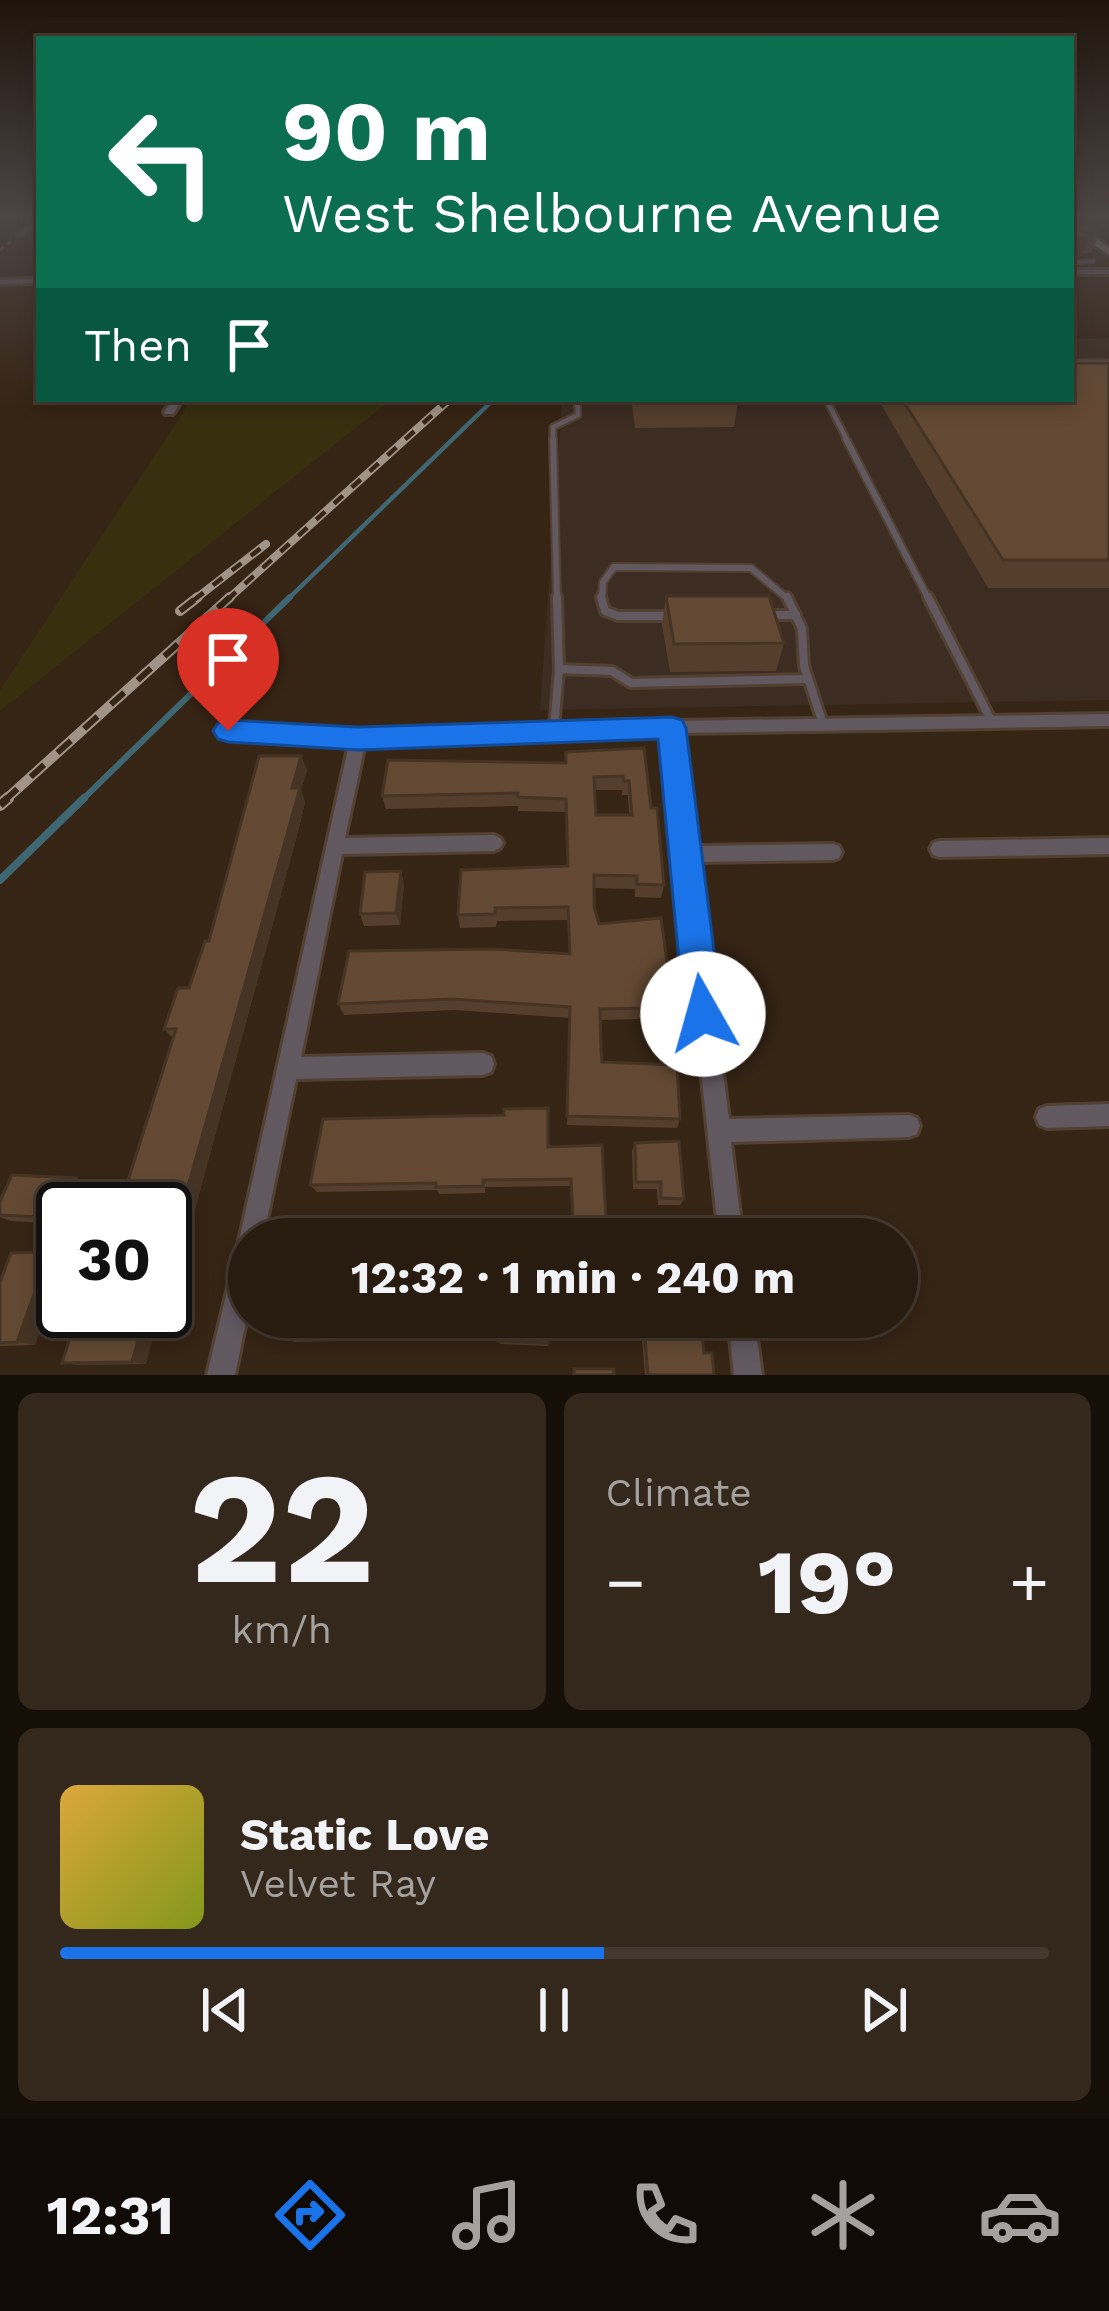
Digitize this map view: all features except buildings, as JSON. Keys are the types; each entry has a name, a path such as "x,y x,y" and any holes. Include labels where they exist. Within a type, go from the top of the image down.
{"street":[{"path":"0,282 36,281"},
{"path":"169,412 176,402"},
{"path":"228,731 358,738 554,729 1109,720"},
{"path":"672,728 728,1218"},
{"path":"256,1218 358,738"},
{"path":"335,846 494,843"},
{"path":"939,849 1109,845"},
{"path":"686,854 833,851"},
{"path":"288,1068 483,1064"},
{"path":"1047,1117 1109,1115"},
{"path":"717,1131 908,1126"},
{"path":"221,1375 229,1338"},
{"path":"744,1338 748,1375"}],"lane":[{"path":"1074,363 1109,363"},
{"path":"554,729 559,669 553,427 578,415 577,402"},
{"path":"828,402 992,722"},
{"path":"685,616 618,616 605,610 599,596 603,578 614,567 751,568 781,586 796,615 808,679 824,725"},
{"path":"752,616 796,615"},
{"path":"559,669 612,671 631,683 808,679"}],"shaded area":[{"path":"1109,338 1109,700 540,710 562,402 1074,402 1074,339"}],"sand":[{"path":"190,402 388,402 0,711 0,690"}],"waterway":[{"path":"287,600 491,402"},
{"path":"81,801 290,597"},
{"path":"0,880 84,798"}],"railway":[{"path":"227,600 447,402"},
{"path":"194,600 266,544"},
{"path":"180,611 198,597"},
{"path":"4,801 230,597"},
{"path":"0,805 8,798"}],"route":[{"path":"228,731 358,738 672,728 703,1014"}]}
